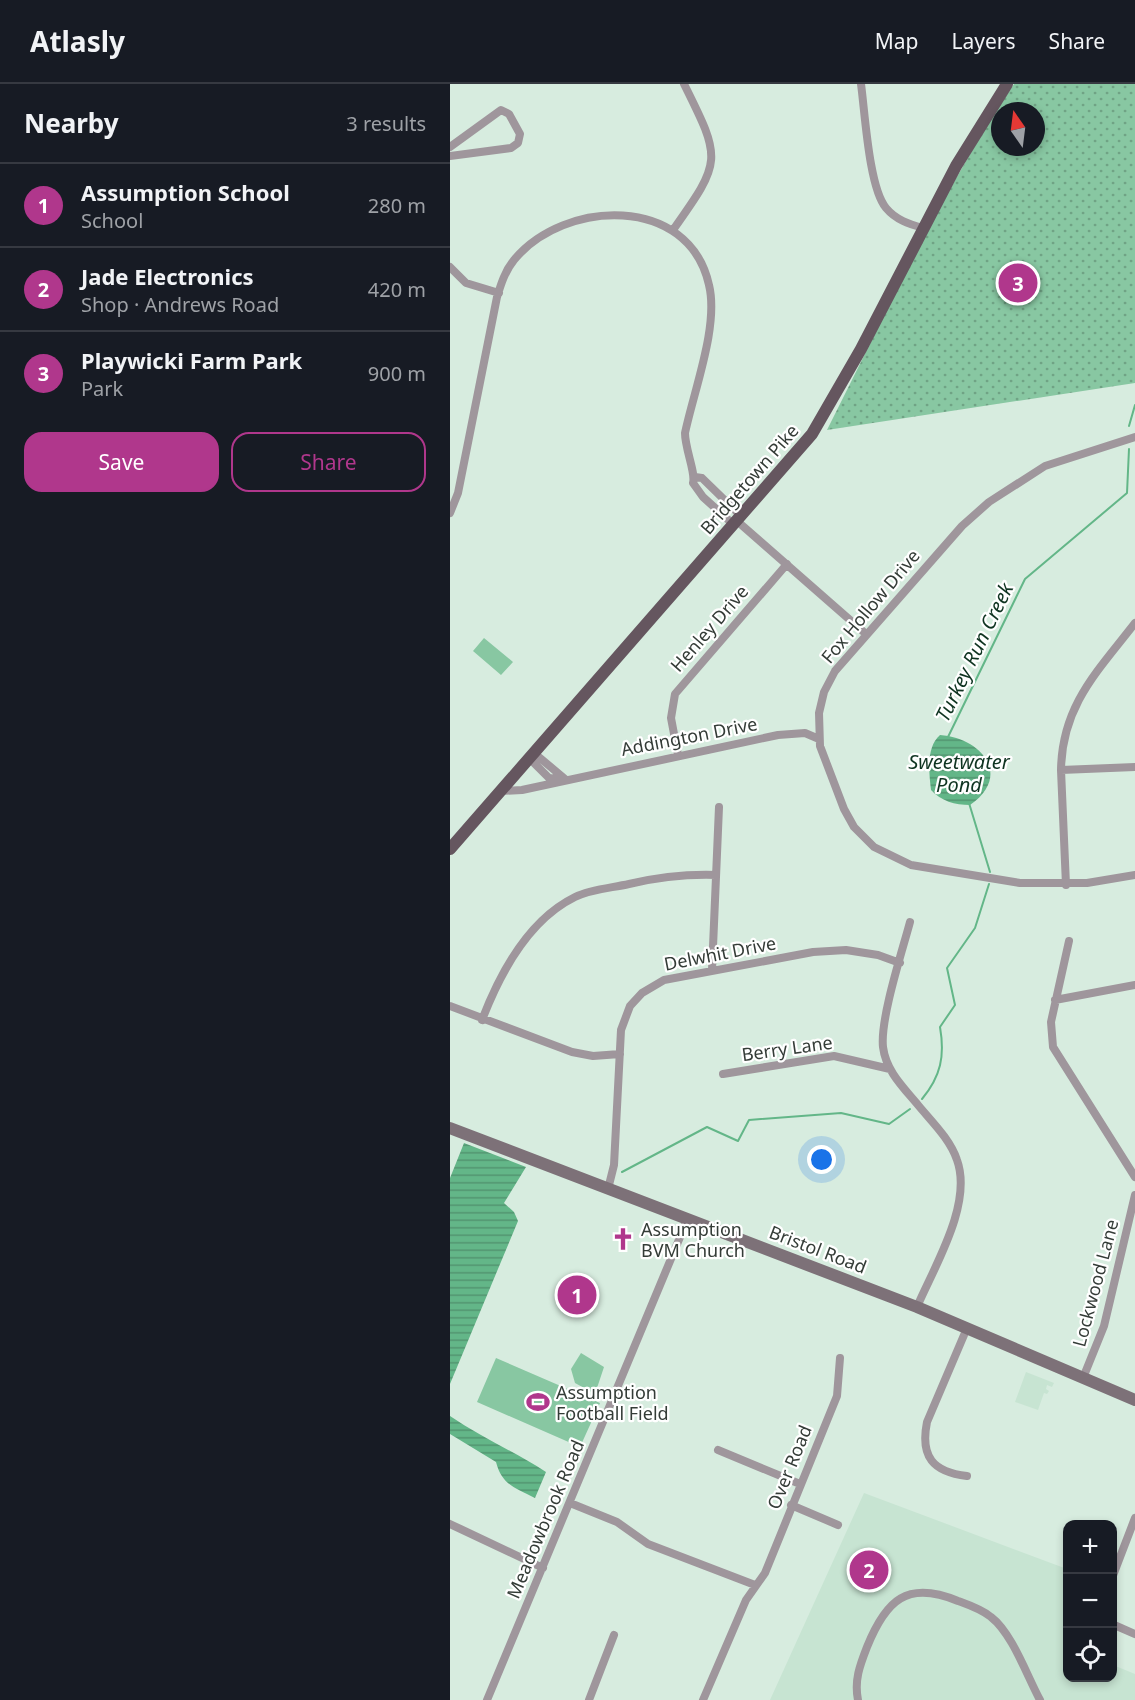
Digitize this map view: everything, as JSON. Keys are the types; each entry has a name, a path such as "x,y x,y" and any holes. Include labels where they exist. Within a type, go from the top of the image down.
{"main road":[{"name":"Bridgetown Pike","path":"450,849 812,434 829,409 956,166 1007,84"},
{"name":"Bristol Road","path":"450,1128 917,1307 1135,1400"}],"street":[{"path":"673,230 705,184 712,162 711,142 684,84"},
{"path":"861,84 875,182 882,201 900,220 923,228"},
{"path":"450,147 501,110 508,112 520,134 518,143 511,148 450,156"},
{"path":"450,513 458,493 499,293 507,271 518,256 541,236 555,229 601,217 621,215 650,219 673,230 689,245 701,263 712,298 709,330 686,433 686,453 695,477 693,483 700,494 737,521 866,634"},
{"path":"450,267 466,283 499,293"},
{"name":"Fox Hollow Drive","path":"1135,437 1080,453 1046,466 989,502 962,526 866,634 829,681 819,713 819,739 841,803 850,822 864,838 886,855 927,868 1020,883 1066,885 1135,876"},
{"name":"Henley Drive","path":"678,755 671,718 675,694 787,564"},
{"path":"1066,885 1061,770 1064,737 1078,698 1135,623"},
{"name":"Addington Drive","path":"500,791 522,789 788,734 805,733 819,739"},
{"path":"531,756 549,778 565,779"},
{"path":"1061,770 1135,767"},
{"path":"712,970 718,807"},
{"path":"482,1020 505,968 547,917 560,906 589,892 668,875 716,875"},
{"path":"910,922 884,1028 883,1047 890,1069 943,1134 954,1153 961,1174 961,1192 956,1215 917,1307"},
{"path":"1069,941 1050,1030 1056,1054 1135,1177"},
{"name":"Delwhit Drive","path":"608,1189 614,1165 623,1022 630,1006 642,993 664,980 835,950 868,953 900,963"},
{"path":"1055,1000 1135,985"},
{"path":"450,1006 482,1020 579,1054 620,1054"},
{"name":"Berry Lane","path":"723,1074 834,1056 890,1069"},
{"name":"Lockwood Lane","path":"1083,1378 1104,1326 1135,1195"},
{"name":"Meadowbrook Road","path":"487,1700 688,1218"},
{"path":"967,1328 927,1422 924,1436 926,1447 936,1467 946,1473 967,1476"},
{"name":"Over Road","path":"703,1700 746,1600 765,1573 837,1396 840,1358"},
{"path":"718,1450 800,1484"},
{"path":"570,1503 617,1522 648,1544 756,1585"},
{"path":"791,1505 838,1525"},
{"path":"1114,1574 1135,1518"},
{"path":"450,1524 543,1568"},
{"path":"858,1700 856,1688 858,1670 877,1622 894,1602 906,1595 921,1592 940,1593 977,1608 993,1618 1003,1630 1040,1700"},
{"path":"1117,1626 1135,1634"},
{"path":"589,1700 614,1635"}],"shaded area":[{"path":"1014,84 1135,84 1135,383 827,430 915,254 991,119 991,156 1045,156 1045,102 1002,102"},
{"path":"484,638 513,662 501,675 473,651"},
{"path":"581,1353 604,1367 595,1394 575,1383 571,1369"},
{"name":"Assumption Football Field","path":"496,1358 600,1403 580,1447 477,1402"},
{"path":"1026,1372 1054,1383 1052,1387 1047,1385 1046,1389 1049,1391 1047,1394 1044,1393 1038,1410 1015,1402"},
{"path":"864,1493 1063,1568 1063,1682 1117,1682 1117,1667 1135,1674 1135,1700 770,1700"}],"water":[{"name":"Sweetwater Pond","path":"940,735 968,743 986,760 990,770 989,782 983,794 970,805 949,802 931,790 930,753"},
{"path":"464,1143 526,1167 504,1203 514,1212 518,1221 450,1384 450,1178"},
{"path":"450,1416 546,1472 535,1498 506,1481 496,1462 450,1434"}],"waterway":[{"name":"Turkey Run Creek","path":"1129,426 1135,405"},
{"name":"Turkey Run Creek","path":"948,737 1025,579 1127,493 1129,449"},
{"name":"Turkey Run Creek","path":"969,803 990,872"},
{"name":"Turkey Run Creek","path":"922,1099 934,1082 940,1065 942,1056 940,1027 955,1005 947,968 975,928 989,884"},
{"name":"Turkey Run Creek","path":"622,1172 707,1127 738,1141 749,1120 841,1113 889,1124 910,1109"}],"place":[{"name":"Playwicki Farm Park","path":"1018,283"},
{"name":"Assumption BVM Church","path":"623,1239"},
{"name":"Assumption School","path":"577,1295"},
{"name":"Assumption Football Field","path":"538,1402"},
{"name":"Jade Electronics","path":"869,1570"}]}
